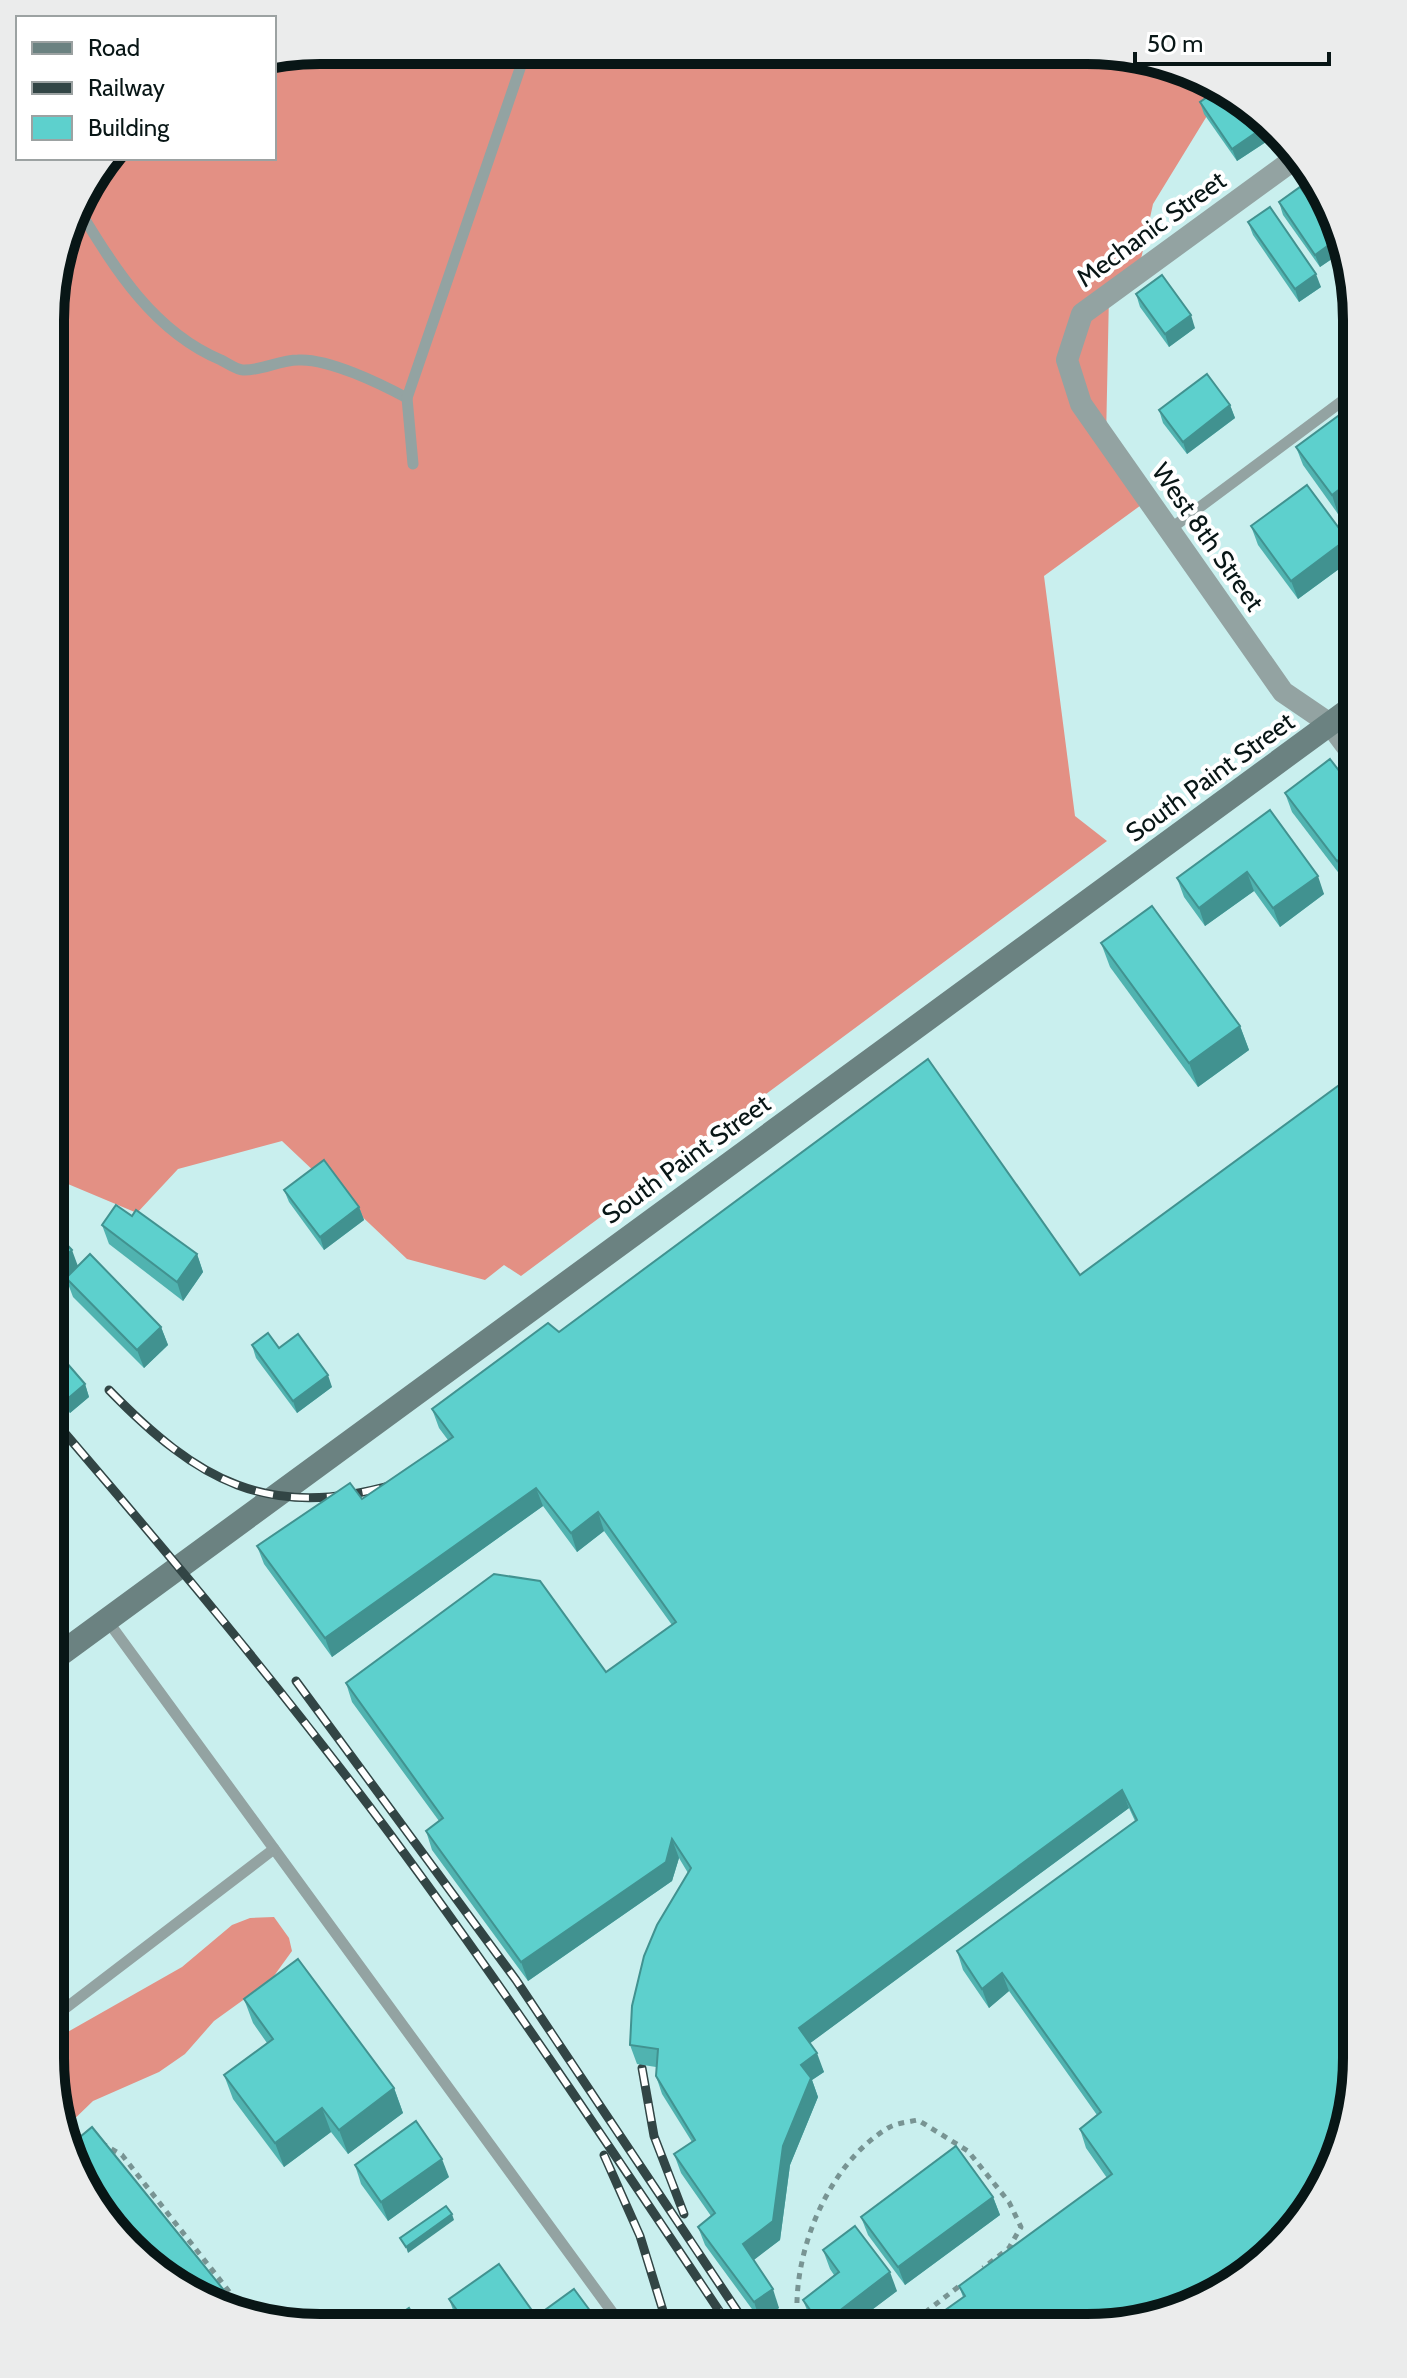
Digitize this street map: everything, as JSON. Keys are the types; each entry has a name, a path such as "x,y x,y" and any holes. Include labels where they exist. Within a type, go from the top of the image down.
{"main road":[{"name":"South Paint Street","path":"64,1651 1343,715"}],"street":[{"name":"Mechanic Street","path":"1067,360 1082,314 1289,163"},
{"name":"West 8th Street","path":"1067,360 1081,404 1283,692 1330,724 1343,741"}],"lane":[{"path":"413,464 407,398 521,65"},
{"path":"85,219 111,262 161,323 201,352 243,370 276,362 317,361 379,383 407,398"},
{"path":"1169,530 1343,400"},
{"path":"106,1620 614,2314"},
{"path":"64,2009 274,1849"}],"path":[{"path":"796,2314 794,2293 818,2210 849,2158 890,2126 918,2120 968,2151 1009,2202 1021,2227 1009,2248 923,2314"},
{"path":"90,2143 104,2143 122,2155 235,2299"}],"shaded area":[{"path":"1087,64 1121,66 1153,73 1185,83 1217,99 1153,204 1138,273 1109,294 1106,440 1148,500 1044,576 1075,816 1107,841 521,1276 504,1265 485,1280 407,1259 282,1141 178,1169 137,1213 64,1182 64,320 66,286 83,222 98,192 120,160 276,160 276,68 303,65"},
{"path":"274,1917 289,1938 292,1951 271,1980 214,2021 185,2054 159,2072 93,2101 73,2121 65,2075 64,2034 182,1967 232,1925 250,1918"}],"building":[{"path":"1210,95 1259,131 1232,149 1200,102"},
{"path":"1300,187 1322,218 1331,244 1315,255 1279,202"},
{"path":"1270,207 1316,274 1295,289 1248,222"},
{"path":"1162,275 1191,315 1165,334 1136,294"},
{"path":"1207,374 1230,405 1183,442 1159,410"},
{"path":"1343,412 1343,487 1332,495 1296,447"},
{"path":"1307,485 1343,533 1343,542 1291,581 1251,526"},
{"path":"1330,759 1343,776 1343,857 1337,861 1285,793"},
{"path":"1270,810 1318,876 1273,908 1247,872 1199,908 1177,878"},
{"path":"1152,906 1240,1026 1189,1063 1101,943"},
{"path":"928,1059 1080,1275 1343,1083 1342,2075 1334,2124 1324,2156 1309,2186 1268,2239 1243,2261 1185,2295 1121,2312 940,2314 965,2296 959,2286 1112,2174 1080,2129 1101,2112 1002,1973 982,1989 957,1951 1137,1820 1122,1790 799,2028 817,2053 801,2065 811,2078 783,2146 773,2221 743,2244 773,2289 754,2302 698,2227 715,2213 674,2154 695,2140 656,2076 658,2049 630,2045 632,2006 644,1956 657,1925 691,1868 672,1839 666,1862 521,1962 426,1831 443,1818 346,1683 494,1574 540,1581 606,1672 676,1622 598,1512 571,1533 536,1488 325,1638 257,1546 350,1483 362,1499 453,1437 432,1409 548,1323 559,1332"},
{"path":"324,1160 359,1207 320,1237 284,1190"},
{"path":"116,1205 132,1216 136,1210 197,1254 177,1282 102,1225"},
{"path":"64,1242 72,1250 64,1258"},
{"path":"90,1254 161,1327 137,1350 66,1278"},
{"path":"268,1333 279,1348 298,1334 328,1375 293,1401 252,1345"},
{"path":"64,1360 85,1384 64,1400"},
{"path":"298,1959 394,2088 339,2130 322,2108 275,2143 224,2075 273,2039 244,1999"},
{"path":"416,2121 442,2159 381,2202 355,2165"},
{"path":"92,2127 227,2294 222,2295 192,2280 139,2239 98,2186 78,2139"},
{"path":"956,2146 993,2197 898,2267 861,2217"},
{"path":"446,2206 452,2214 406,2247 400,2238"},
{"path":"855,2226 890,2272 835,2314 813,2314 803,2300 839,2272 823,2250"},
{"path":"499,2264 534,2314 460,2314 449,2299"},
{"path":"574,2289 591,2312 548,2314 545,2310"}],"railway":[{"path":"109,1390 173,1448 205,1469 238,1485 272,1495 309,1498 350,1494 396,1484"},
{"path":"64,1432 224,1622 390,1834 521,2017 721,2314"},
{"path":"296,1681 516,1980 739,2314"},
{"path":"642,2068 654,2136 684,2214"},
{"path":"604,2155 640,2236 664,2314"}]}
